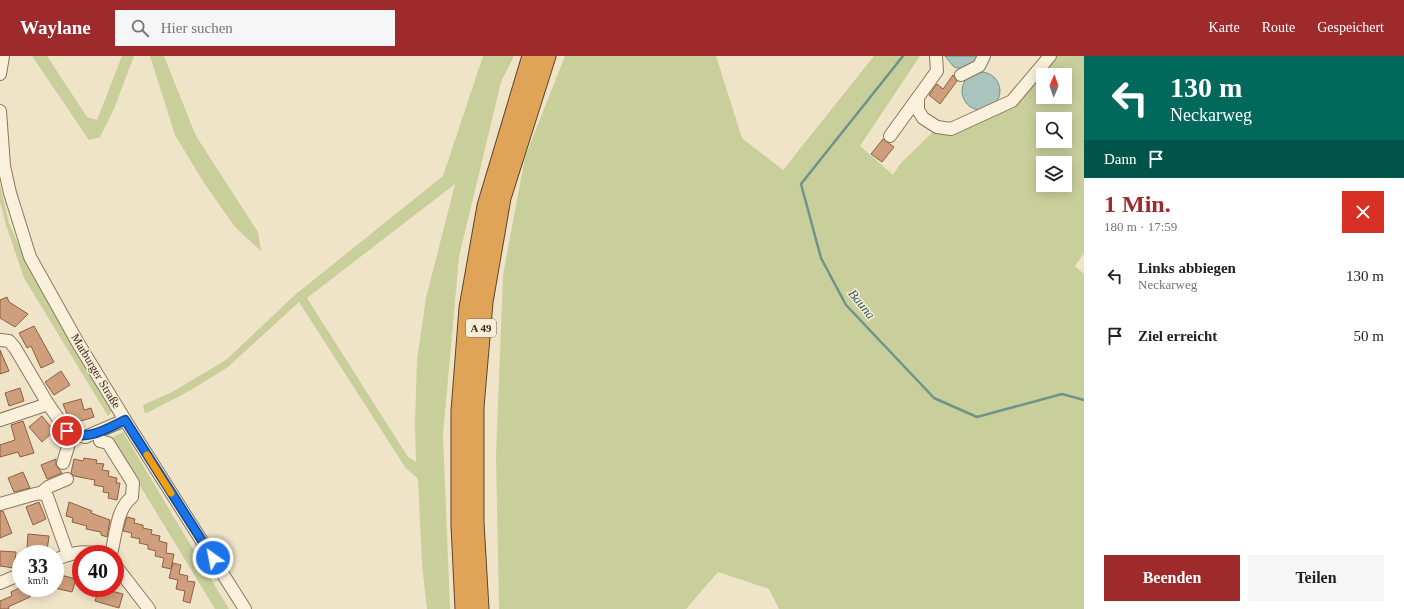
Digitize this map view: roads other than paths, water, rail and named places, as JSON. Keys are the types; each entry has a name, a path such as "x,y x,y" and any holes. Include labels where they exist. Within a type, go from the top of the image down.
{"highway":[{"name":"A 49","path":"464,609 460,525 460,411 468,308 486,206 531,56"},
{"name":"A 49","path":"480,609 475,522 475,407 484,302 502,198 547,56"}],"street":[{"path":"0,74 3,56"},
{"path":"890,136 937,72 936,56"},
{"path":"961,75 979,66 984,56"},
{"path":"918,98 918,110 923,118 937,127 951,128 1012,101 1050,56"},
{"name":"Marburger Straße","path":"0,111 4,166 10,193 30,258 78,343 125,420 245,609"},
{"path":"0,340 9,341 15,348 48,404 67,431 72,434 85,437 125,420"},
{"path":"0,420 48,404"},
{"path":"63,463 72,434"},
{"path":"100,441 108,443 133,483 132,497 125,502 122,509 113,545"},
{"path":"0,504 41,493 48,487 67,479"},
{"path":"41,493 47,496 68,555"},
{"path":"64,557 72,554"},
{"path":"124,577 149,609"},
{"path":"0,583 12,578"}],"water":[{"path":"945,56 981,56 978,61 963,69 954,67"},
{"path":"977,72 985,72 995,77 999,84 999,98 995,105 985,110 977,110 967,105 965,102 962,95 962,87 967,77 970,75"}],"waterway":[{"name":"Bauna","path":"903,56 801,184 821,258 846,305 934,398 977,417 1062,394 1084,400"}]}
